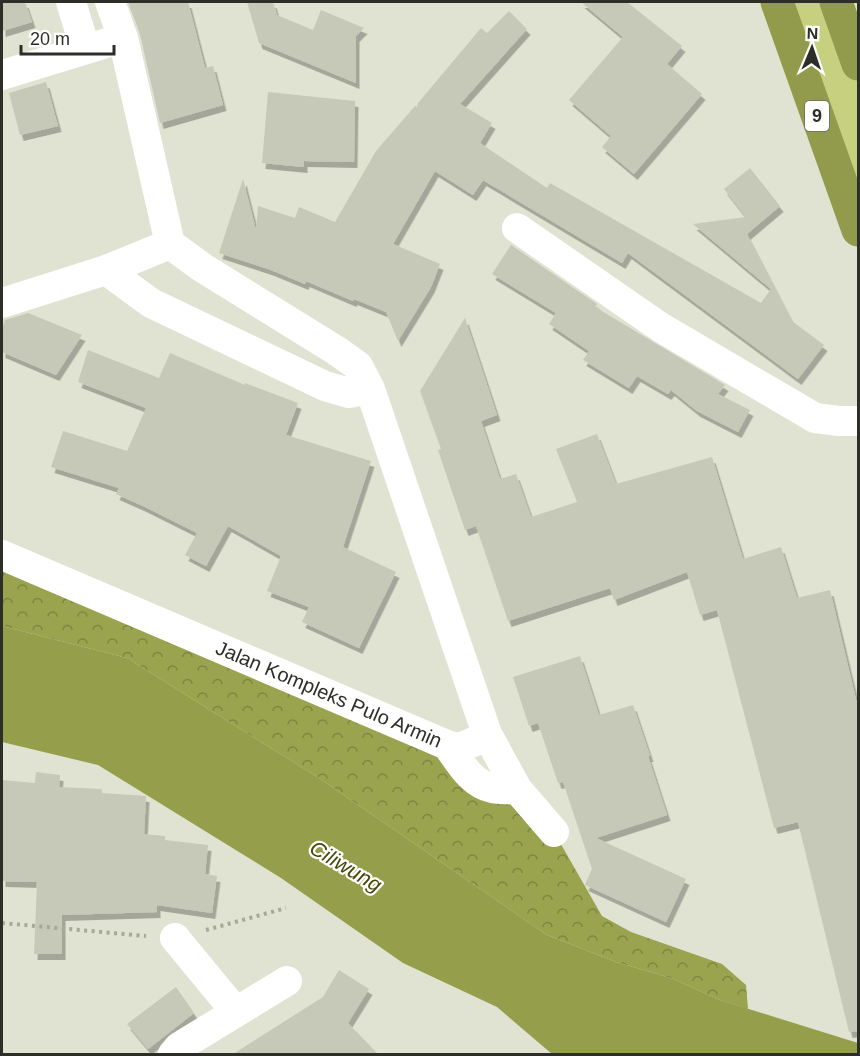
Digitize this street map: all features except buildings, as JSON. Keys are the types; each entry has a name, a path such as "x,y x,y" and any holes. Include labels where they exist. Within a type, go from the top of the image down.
{"highway":[{"name":"9","path":"777,2 858,230"},
{"path":"836,2 858,64"}],"street":[{"path":"71,2 85,48"},
{"path":"110,2 123,38 170,244 203,268 358,366 370,389 487,734 517,789 555,832"},
{"path":"2,75 123,38"},
{"path":"517,228 660,327 815,418 858,421"},
{"path":"2,303 106,270 170,244"},
{"path":"106,270 151,303 325,386 349,393 370,389"},
{"name":"Jalan Kompleks Pulo Armin","path":"2,555 447,745 459,748 487,734"},
{"path":"447,745 477,782 491,788 517,789"},
{"path":"175,939 236,1012"},
{"path":"173,1054 179,1047 287,981"}],"shaded area":[{"path":"777,2 838,2 858,32 858,226"}],"green space":[{"path":"2,553 447,745 554,832 602,916 631,932 722,964 746,985 748,1009 720,1000 671,978 616,962 547,935 319,778 127,658 2,626"}],"water":[{"name":"Ciliwung","path":"2,626 127,658 319,778 547,935 616,962 671,978 720,1000 858,1043 858,1054 552,1054 497,1007 403,963 281,878 98,765 2,742"}]}
